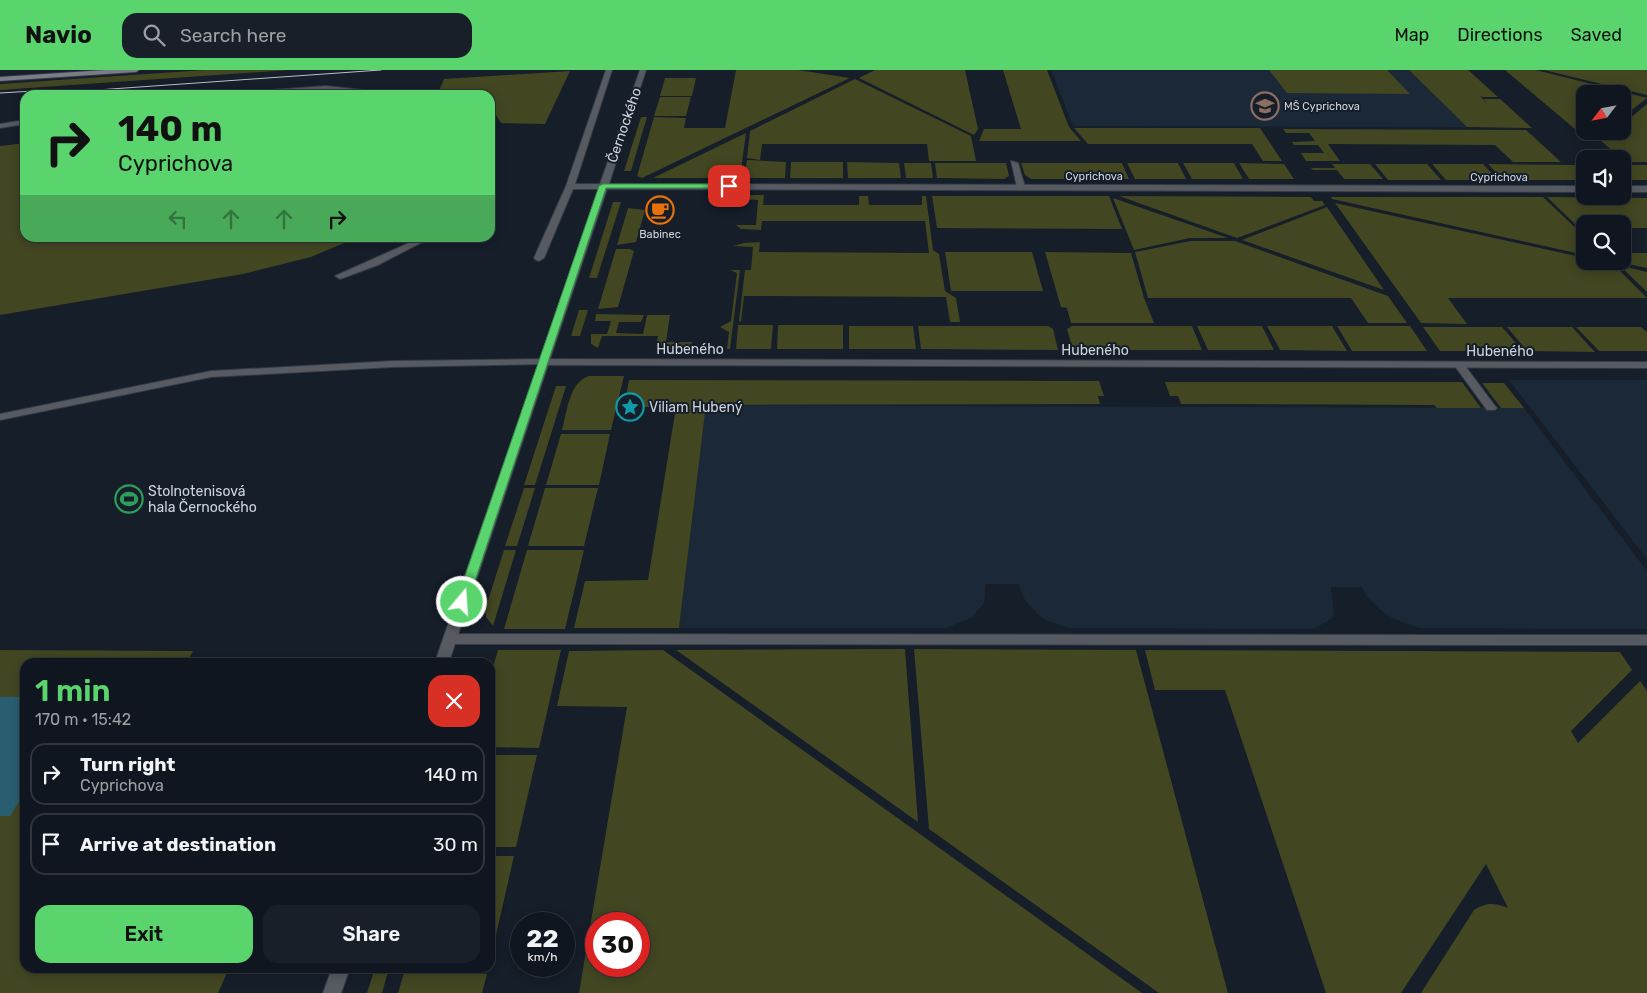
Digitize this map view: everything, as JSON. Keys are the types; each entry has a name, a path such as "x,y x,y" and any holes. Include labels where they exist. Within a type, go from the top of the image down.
{"main road":[{"path":"0,79 136,70"}],"street":[{"path":"539,258 570,186 609,70"},
{"name":"Černockého","path":"443,658 643,70"},
{"path":"299,90 326,88 345,90"},
{"path":"0,126 20,123"},
{"path":"1014,163 1021,187"},
{"name":"Cyprichova","path":"570,186 1576,189"},
{"path":"1631,188 1647,189"},
{"path":"340,276 384,259 418,242"},
{"name":"Hubeného","path":"1,417 211,374 393,364 543,362 1647,365"},
{"path":"1459,365 1491,408"},
{"path":"450,639 1647,640"},
{"path":"332,993 339,973"}],"shaded area":[{"path":"1051,70 1409,70 1467,127 1073,126"},
{"path":"1509,380 1647,380 1647,559"},
{"path":"706,405 1524,408 1647,571 1647,629 1419,628 1394,619 1383,612 1366,596 1362,587 1331,587 1334,613 1331,619 1314,629 1068,628 1045,620 1037,614 1025,600 1018,584 986,584 984,603 973,617 946,628 679,628"}],"green space":[{"path":"205,70 290,70 0,90 0,84"},
{"path":"736,70 798,70 850,78 642,178 637,176 654,117 686,118 684,128 725,128"},
{"path":"875,70 965,70 978,129 974,135 859,78"},
{"path":"1003,70 1047,70 1069,127 1081,141 979,141 984,129 1021,129"},
{"path":"1269,70 1387,70 1410,94 1287,93"},
{"path":"1409,70 1468,70 1498,97 1482,97 1479,95 1486,102 1484,99 1500,99 1532,128 1467,127"},
{"path":"1505,70 1536,70 1595,85 1576,85 1576,130"},
{"path":"1544,70 1647,70 1647,95 1631,91 1631,85 1606,85"},
{"path":"570,71 545,124 501,123 495,114 495,90 439,90 444,79"},
{"path":"665,78 696,78 692,96 660,96"},
{"path":"855,79 971,136 976,161 929,161 927,144 762,144 760,160 747,158 750,131"},
{"path":"1631,94 1647,98 1631,111"},
{"path":"660,97 691,97 686,116 654,116"},
{"path":"1647,104 1647,162 1631,162 1631,150 1612,150 1601,141 1631,140 1631,117"},
{"path":"641,117 647,117 631,171 624,171"},
{"path":"1074,128 1260,128 1282,161 1263,161 1252,144 1088,144"},
{"path":"1283,129 1526,130 1561,162 1513,162 1495,145 1328,144 1340,161 1306,161 1301,153 1324,153 1318,145 1294,145 1292,142 1315,141 1309,133 1286,133"},
{"path":"746,133 740,178 653,178"},
{"path":"20,144 20,242 347,242 311,257 243,274 0,315 0,146"},
{"path":"747,160 786,162 785,178 744,178"},
{"path":"791,162 843,162 843,178 790,178"},
{"path":"847,162 899,163 901,178 848,178"},
{"path":"904,163 931,163 933,178 906,178"},
{"path":"935,163 1006,163 1009,176 1004,179 937,178"},
{"path":"1021,163 1122,163 1129,179 1031,179 1025,175"},
{"path":"1127,163 1178,163 1186,179 1135,179"},
{"path":"1183,163 1234,163 1243,179 1192,179"},
{"path":"1239,163 1284,164 1294,179 1249,179"},
{"path":"1332,164 1370,164 1383,179 1344,179 1337,170 1313,170 1311,168 1335,168"},
{"path":"1375,164 1427,164 1441,180 1388,180"},
{"path":"1432,164 1483,164 1498,180 1446,180"},
{"path":"1488,164 1576,165 1576,180 1503,180"},
{"path":"1631,165 1647,165 1647,180 1631,180"},
{"path":"744,195 764,195 763,205 859,205 859,196 868,196 869,205 922,205 922,196 926,196 933,250 939,254 945,291 956,298 960,322 950,322 946,297 744,296 741,322 739,321 745,270 751,270 753,247 733,246 760,242 759,252 929,253 925,221 762,221 761,230 741,229 736,225 756,225 758,200 739,199"},
{"path":"932,196 1109,196 1122,229 937,228"},
{"path":"1119,196 1311,197 1314,201 1322,201 1325,205 1237,238"},
{"path":"1331,197 1543,197 1576,228 1576,253 1332,199"},
{"path":"1547,197 1576,197 1576,205 1631,205 1631,198 1647,198 1647,228 1631,228 1631,215 1576,215 1576,225"},
{"path":"1113,198 1228,238 1190,238 1134,250"},
{"path":"613,202 621,202 597,278 589,278"},
{"path":"1335,203 1576,256 1576,270 1619,270 1647,298 1448,298 1467,324 1421,323"},
{"path":"1327,207 1384,290 1242,240"},
{"path":"628,208 645,210 636,242 617,245"},
{"path":"1191,241 1235,241 1388,296 1407,323 1368,323 1351,298 1148,298 1135,252"},
{"path":"616,249 630,249 634,251 618,307 598,309"},
{"path":"945,252 1032,252 1043,291 951,291"},
{"path":"1045,252 1131,253 1144,298 1154,323 1071,323 1067,308 1061,307"},
{"path":"1631,253 1647,253 1647,268 1631,265"},
{"path":"1631,268 1647,272 1647,292 1624,270 1631,270"},
{"path":"730,270 740,270 730,349 727,349 729,332 720,327 731,321 737,273"},
{"path":"579,310 588,310 580,336 571,336"},
{"path":"596,314 644,315 641,322 619,322 616,333 643,334 647,315 670,315 666,342 693,342 687,348 656,348 658,336 602,336 598,348 591,344 591,334 607,334 611,321 595,321"},
{"path":"738,325 773,325 771,349 736,349"},
{"path":"778,325 843,325 843,349 777,349"},
{"path":"849,326 913,326 916,349 849,349"},
{"path":"918,326 1048,326 1053,329 1058,350 921,349"},
{"path":"1072,326 1192,326 1202,350 1073,350 1067,329"},
{"path":"1197,326 1262,326 1274,350 1208,350"},
{"path":"1267,326 1332,326 1347,351 1280,350"},
{"path":"1337,326 1410,326 1427,351 1352,351"},
{"path":"1423,327 1502,327 1523,351 1440,351"},
{"path":"1507,327 1572,327 1595,352 1527,351"},
{"path":"1576,327 1641,327 1647,332 1647,351 1599,351"},
{"path":"589,376 624,376 611,430 562,430 573,391 582,379"},
{"path":"629,380 1099,381 1104,396 1098,396 1100,404 706,405 679,628 574,628 585,581 648,580 676,407 624,407"},
{"path":"1165,382 1462,382 1481,408 1437,408 1434,405 1181,404 1178,396 1170,396"},
{"path":"1482,383 1504,383 1524,408 1501,408"},
{"path":"556,386 566,386 535,485 524,485"},
{"path":"561,434 610,434 599,485 546,485"},
{"path":"524,488 535,488 517,546 505,546"},
{"path":"545,488 598,488 584,546 528,546"},
{"path":"504,550 516,550 493,626 486,617 485,610"},
{"path":"527,550 584,550 565,629 504,629"},
{"path":"905,649 918,822 676,650"},
{"path":"914,649 1136,650 1228,993 1159,993 929,829"},
{"path":"0,650 193,651 189,658 20,658 20,973 227,973 218,993 0,993"},
{"path":"498,650 561,650 539,748 495,747 495,660"},
{"path":"663,650 1142,993 579,993 585,957 585,977 650,977 650,912 593,912 627,707 557,706 569,651"},
{"path":"1145,650 1620,652 1632,670 1571,731 1578,743 1640,681 1647,691 1647,993 1421,993 1474,910 1491,904 1508,908 1486,864 1401,993 1326,993 1225,690 1155,690"},
{"path":"495,755 537,755 516,847 495,847"},
{"path":"495,856 514,856 495,939"},
{"path":"373,973 388,973 382,993 367,993"},
{"path":"404,973 487,974 482,993 398,993"}],"water":[{"path":"0,697 20,697 20,800 10,816 0,816"}],"tram line":[{"path":"97,90 381,70"},
{"path":"0,93 20,92"}],"place":[{"name":"MŠ Cyprichova","path":"1265,106"},
{"name":"Babinec","path":"660,210"},
{"name":"Viliam Hubený","path":"630,407"},
{"name":"Stolnotenisová hala Černockého","path":"129,499"}],"route":[{"path":"462,602 603,186 729,186"}]}
